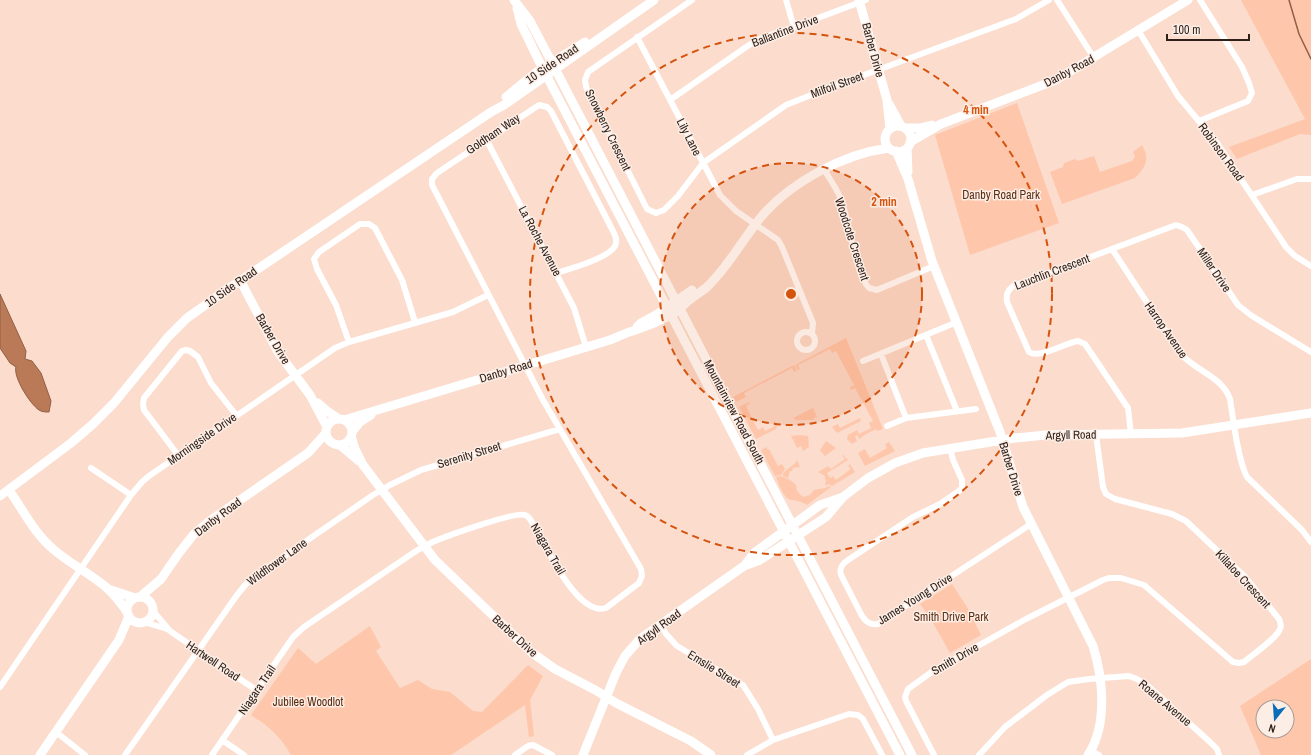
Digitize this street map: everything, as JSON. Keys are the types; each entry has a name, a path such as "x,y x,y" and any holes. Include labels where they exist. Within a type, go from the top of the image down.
{"street":[{"name":"10 Side Road","path":"0,496 71,443 93,424 114,403 168,337 187,318 240,280 491,112 501,101 603,31 618,24 654,0"},
{"name":"Snowberry Crescent","path":"692,0 588,72 585,80 586,86 647,209 656,213 664,210 678,196 703,163"},
{"path":"786,0 794,27"},
{"name":"Milfoil Street","path":"703,163 786,105 1016,20 1049,0"},
{"path":"1057,0 1094,58"},
{"name":"Danby Road","path":"903,127 920,128 941,124 1056,80 1188,0"},
{"path":"1199,121 1248,101 1252,93 1242,67 1200,0"},
{"name":"Ballantine Drive","path":"670,100 758,39 862,1"},
{"name":"Barber Drive","path":"862,1 878,70 887,100 903,127"},
{"name":"Mountainview Road South","path":"515,2 530,21 554,66 794,525 912,755"},
{"name":"Mountainview Road South","path":"515,2 521,24 545,72 724,412 900,755"},
{"name":"Robinson Road","path":"1138,30 1178,96 1218,143 1286,247 1295,256 1311,266"},
{"name":"Lily Lane","path":"637,37 723,200 736,211 778,240 782,246 813,323 812,334"},
{"name":"Barber Drive","path":"887,100 888,132"},
{"name":"Goldham Way","path":"525,365 433,189 431,182 436,173 536,106 541,105 547,107 555,118 613,231 616,241 613,248 599,258 556,273"},
{"name":"Danby Road","path":"909,145 941,124"},
{"path":"896,126 903,127 910,133 909,145 901,151 892,150 885,140 888,132 896,126"},
{"name":"Danby Road","path":"341,420 623,336 633,331 641,323 670,311 679,305 729,262 755,224 768,209 782,197 824,169 856,155 876,144 888,132"},
{"name":"La Roche Avenue","path":"486,139 574,308 586,347"},
{"name":"Barber Drive","path":"908,178 909,145"},
{"name":"Danby Road","path":"856,155 878,149 892,150"},
{"name":"Barber Drive","path":"892,150 908,178 934,266 987,396 1003,440 1022,502 1031,524 1093,646 1097,662 1102,706 1101,719 1093,754"},
{"name":"Woodcote Crescent","path":"824,169 842,202 856,255 863,277 869,288 878,290 934,266"},
{"path":"1252,195 1297,179 1311,179"},
{"path":"349,342 336,305 317,269 314,259 319,252 362,223 369,224 375,228 402,280 415,322"},
{"name":"Miller Drive","path":"1112,249 1176,225 1182,227 1187,230 1238,305 1252,316 1311,352"},
{"name":"Harrop Avenue","path":"1112,249 1180,353 1189,363 1218,382 1227,392 1240,455 1247,477 1302,530 1311,542"},
{"name":"Lauchlin Crescent","path":"1112,249 1013,286 1008,289 1006,296 1007,302 1026,347 1032,354 1040,354 1078,341 1087,346 1128,408 1131,434"},
{"name":"Barber Drive","path":"240,280 278,352 310,395 327,412 341,420"},
{"name":"Morningside Drive","path":"0,687 131,496 145,479 335,348 349,342 453,312 488,295"},
{"path":"863,361 957,322"},
{"path":"926,335 957,411"},
{"path":"178,456 144,410 143,404 144,398 180,354 186,350 198,357 211,383 236,415"},
{"path":"881,354 906,418"},
{"name":"Niagara Trail","path":"212,755 293,637 416,551 433,542 515,514 525,515 533,524 576,595 588,604 595,608 606,608 639,583 642,576 641,569 560,429 525,365"},
{"name":"Barber Drive","path":"310,395 327,430"},
{"path":"887,426 906,418 976,409"},
{"name":"Danby Road","path":"351,434 360,422 378,410"},
{"name":"Argyll Road","path":"583,755 619,666 628,652 640,639 744,566 760,560 826,517 843,497 868,478 895,463 923,453 1003,440 1046,435 1182,433 1311,413"},
{"path":"341,420 349,425 351,434 347,442 338,445 328,439 327,430 332,422 341,420"},
{"name":"Serenity Street","path":"382,490 421,470 560,429"},
{"name":"Danby Road","path":"308,453 327,430"},
{"name":"Barber Drive","path":"351,434 355,449 363,464 424,546 445,571 531,652 555,669 616,703 692,741 711,755"},
{"name":"Killaloe Crescent","path":"1069,597 1109,578 1121,578 1140,583 1233,662 1239,663 1244,662 1275,636 1281,625 1279,619 1273,611 1245,577 1186,521 1177,516 1115,499 1106,494 1103,487 1096,445 1096,435"},
{"name":"Barber Drive","path":"338,445 363,464"},
{"name":"Danby Road","path":"137,598 161,579 179,553 199,530 211,520 308,453 321,448 338,445"},
{"name":"James Young Drive","path":"950,448 953,460 962,480 963,485 959,492 940,504 891,530 843,563 840,568 841,575 866,621 871,624 878,624 1031,524"},
{"path":"91,468 131,496"},
{"path":"9,490 46,542 80,570 106,587 118,599 133,621 142,622"},
{"name":"Wildflower Lane","path":"124,755 237,595 250,580 382,490"},
{"name":"Argyll Road","path":"744,566 754,553 794,525 820,504 843,497"},
{"name":"Danby Road","path":"152,608 161,579"},
{"path":"106,587 137,598 147,599 152,608 150,618 142,622 119,640"},
{"name":"Smith Drive","path":"934,755 906,701 905,697 908,689 933,671 1026,619 1069,597"},
{"path":"40,755 119,640 128,614 129,603 137,598"},
{"name":"Hartwell Road","path":"152,608 170,631 256,690"},
{"name":"Hartwell Road","path":"142,622 170,631"},
{"name":"Emslie Street","path":"660,624 666,634 677,646 743,685 758,709 773,740"},
{"name":"Roane Avenue","path":"1099,678 1129,676 1142,681 1210,742 1217,749 1220,755"},
{"path":"979,755 1005,727 1047,695 1068,682 1099,678"},
{"path":"747,755 773,740 849,714 858,715 863,719 882,755"},
{"path":"56,732 85,755"},
{"path":"222,740 244,755"},
{"path":"515,755 528,746 533,745 552,755"}],"green space":[{"path":"1241,0 1311,0 1311,135 1300,134 1237,159 1229,147 1305,119"},
{"name":"Danby Road Park","path":"1017,103 1059,223 970,255 935,135"},
{"path":"1142,145 1146,155 1146,163 1135,178 1062,204 1050,172 1063,167 1064,163 1075,159 1078,161 1094,156 1100,172 1132,161 1135,157 1133,152"},
{"path":"846,338 883,429 877,431 876,429 859,439 857,435 855,436 857,441 852,444 847,439 848,435 857,430 859,434 871,428 869,423 873,421 855,388 851,390 850,387 854,385 836,351 832,353 830,349 798,365 800,369 798,370 795,365"},
{"path":"794,365 797,371 794,372 792,368 744,393 746,397 736,402 733,397"},
{"path":"749,402 750,403 746,406 758,430 763,427 765,431 775,426 773,422 775,421 777,426 776,429 756,439 739,407"},
{"path":"813,408 817,417 813,420 796,420 793,418"},
{"path":"860,418 861,421 837,433 832,427 838,424 840,428"},
{"path":"791,436 808,436 809,447 803,451 801,446 797,448"},
{"path":"826,441 836,448 825,456 820,450"},
{"path":"889,442 895,451 865,466 858,453 865,449 870,458 887,448 885,444"},
{"path":"766,447 768,450 769,449 778,466 782,464 785,469 781,475 775,476 761,450"},
{"path":"842,455 848,460 827,473 830,478 833,476 836,480 851,469 848,466 850,464 855,472 832,486 829,484 825,486 825,476 818,472 828,466 831,469 845,459"},
{"path":"797,460 800,467 793,468 792,471 790,471 788,478 790,479 783,476 784,472"},
{"path":"781,476 790,480 796,485 797,491 803,497 810,495 814,490 829,486 831,487 807,505 787,497 782,491 776,477"},
{"name":"Smith Drive Park","path":"952,584 967,607 981,635 950,653 932,621 920,604"},
{"name":"Jubilee Woodlot","path":"370,626 381,647 376,651 400,688 418,680 432,689 450,692 473,711 482,712 528,665 543,676 530,700 534,736 529,737 525,705 451,755 291,755 283,742 274,732 251,715 298,648 316,664"},
{"path":"1311,659 1311,755 1261,755 1240,706"}],"shaded area":[{"path":"0,294 26,351 25,359 32,361 41,373 51,401 49,412 40,411 31,402 17,377 16,367 10,363 0,348"}],"waterway":[{"path":"1289,0 1299,34 1311,59"}]}
